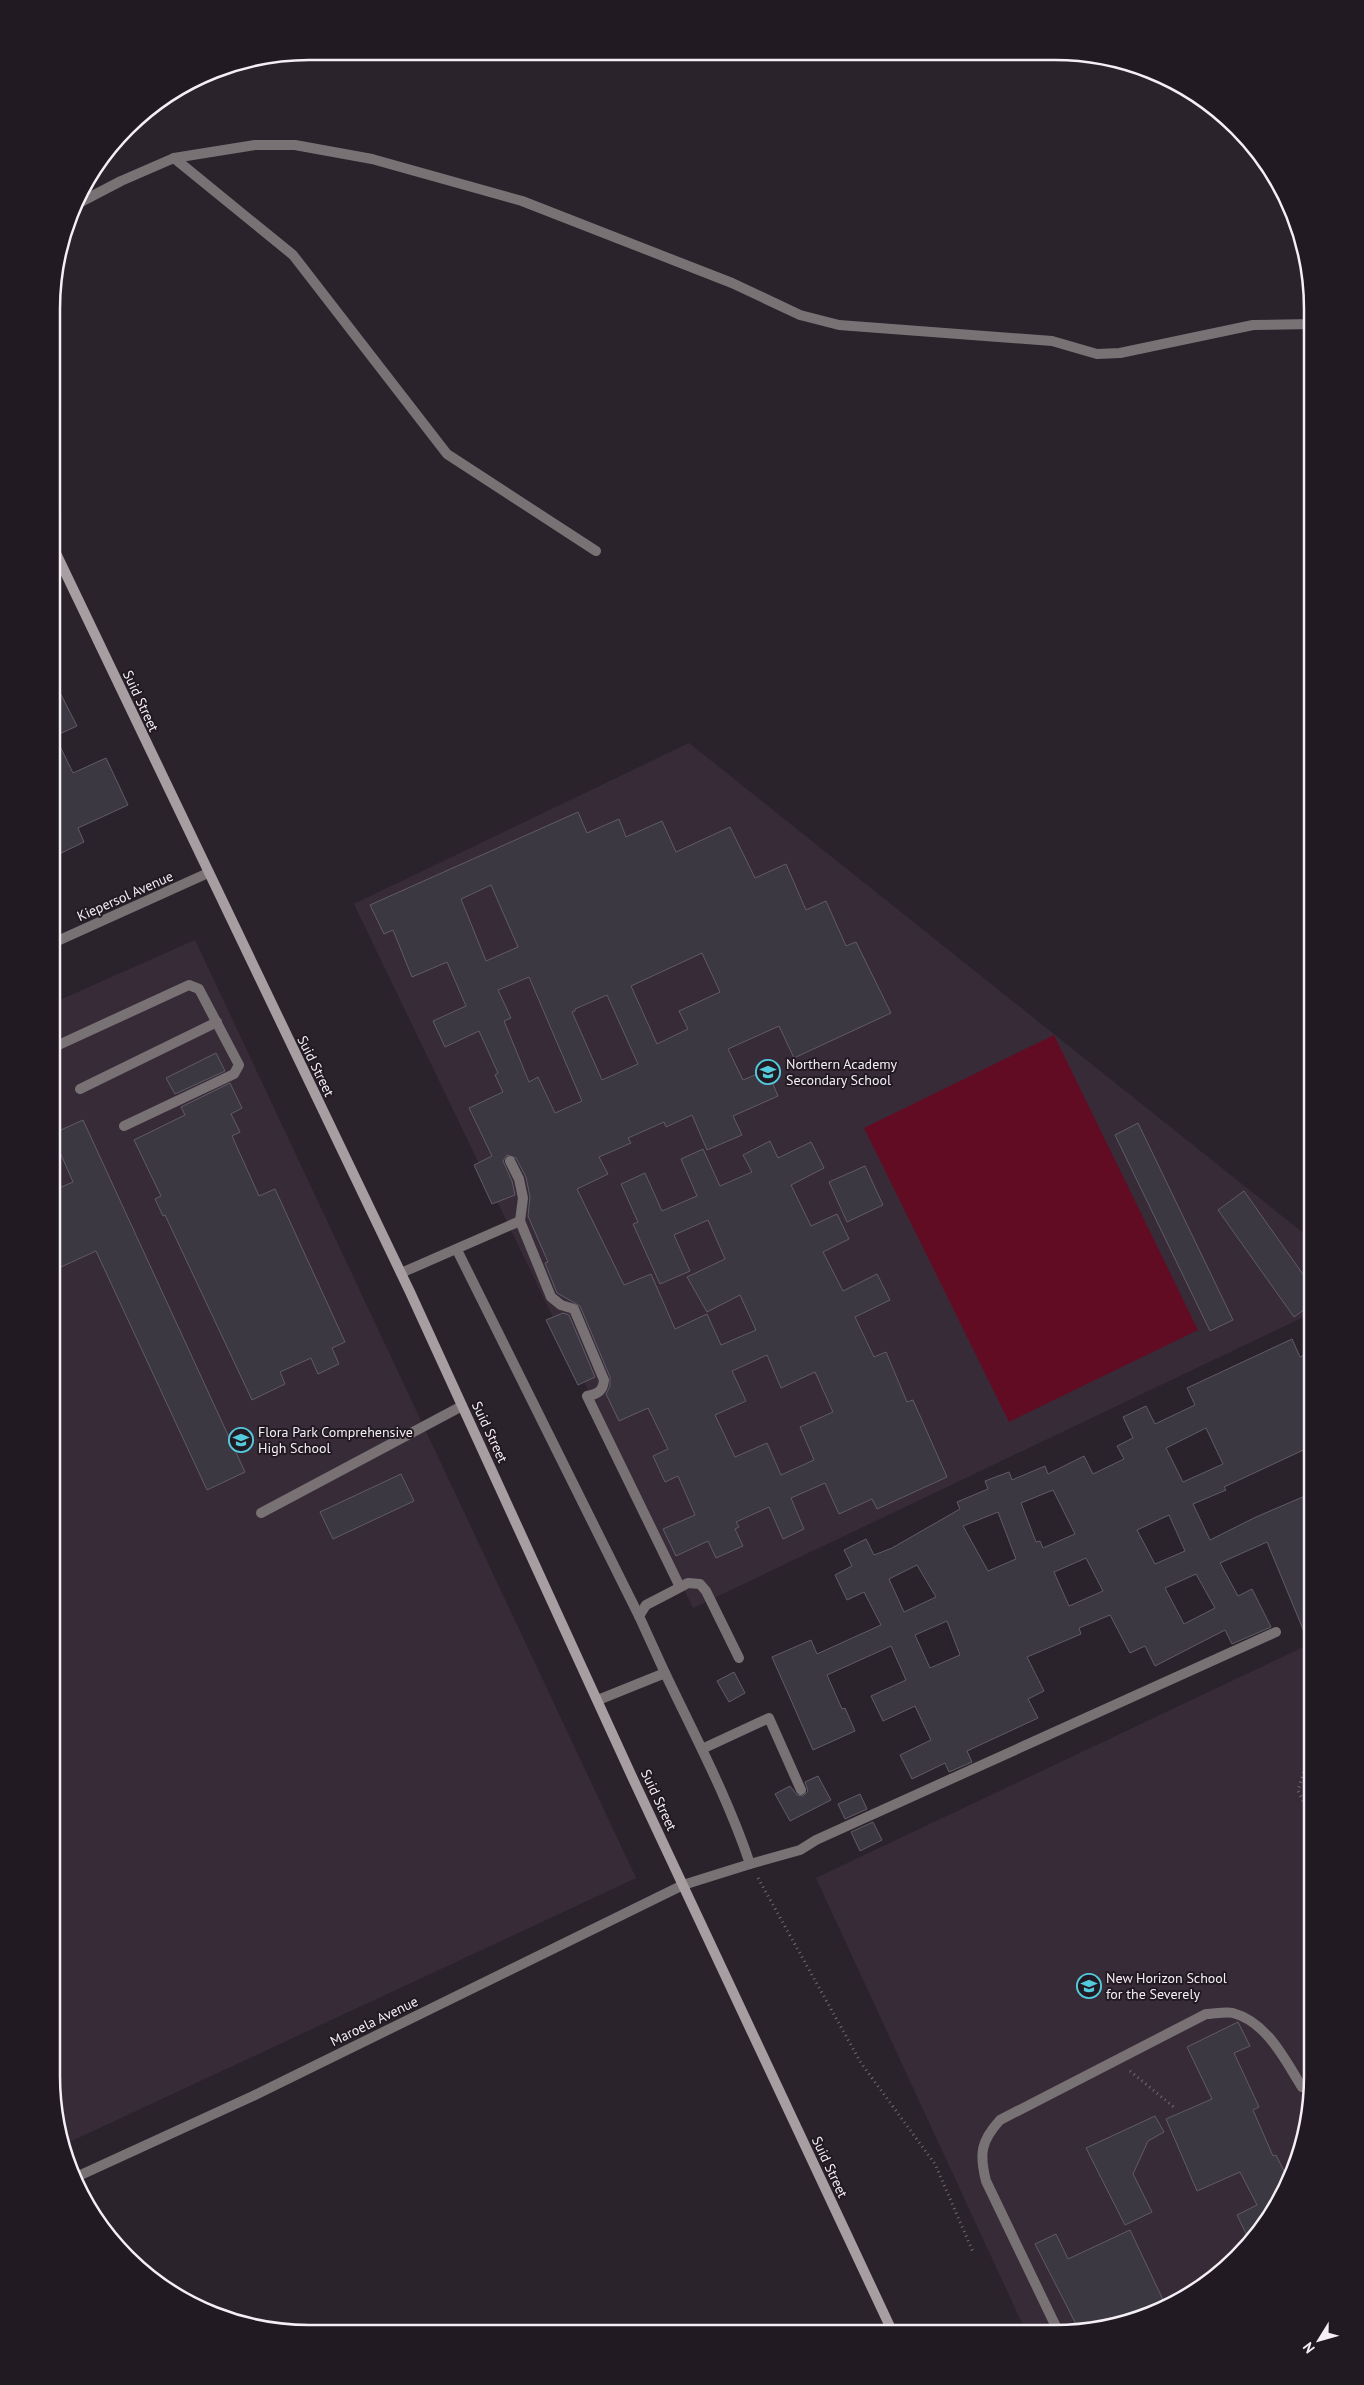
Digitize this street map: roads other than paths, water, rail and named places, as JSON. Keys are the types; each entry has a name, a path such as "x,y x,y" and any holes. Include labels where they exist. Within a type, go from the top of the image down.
{"street":[{"path":"86,199 121,181 174,158 255,145 287,145 372,159 522,201 732,283 800,315 839,325 1052,341 1097,354 1120,353 1254,325 1304,324"},
{"path":"174,158 293,255 447,454 596,551"},
{"name":"Suid Street","path":"60,562 401,1273 683,1885 889,2325"},
{"name":"Kiepersol Avenue","path":"60,940 208,873"},
{"path":"60,1044 189,985 199,989 238,1066 234,1074 124,1126"},
{"path":"80,1089 217,1022"},
{"path":"510,1160 519,1179 523,1198 520,1221 551,1296 561,1305 574,1309 604,1380 604,1388 598,1394 587,1396 680,1587"},
{"path":"401,1273 520,1221"},
{"path":"457,1250 640,1616 741,1836 750,1864"},
{"path":"261,1513 462,1406"},
{"path":"640,1616 646,1605 688,1583 700,1584 720,1617 739,1658"},
{"name":"Maroela Avenue","path":"81,2175 253,2096 683,1885 800,1850 816,1840 1276,1632"},
{"path":"598,1700 665,1673"},
{"path":"702,1749 769,1718 801,1790"},
{"path":"1055,2325 986,2181 982,2165 982,2148 988,2133 1000,2120 1206,2014 1232,2012 1255,2024 1276,2046 1302,2087"}],"place":[{"name":"Northern Academy Secondary School","path":"768,1072"},
{"name":"Flora Park Comprehensive High School","path":"241,1440"},
{"name":"New Horizon School for the Severely","path":"1089,1986"}]}
